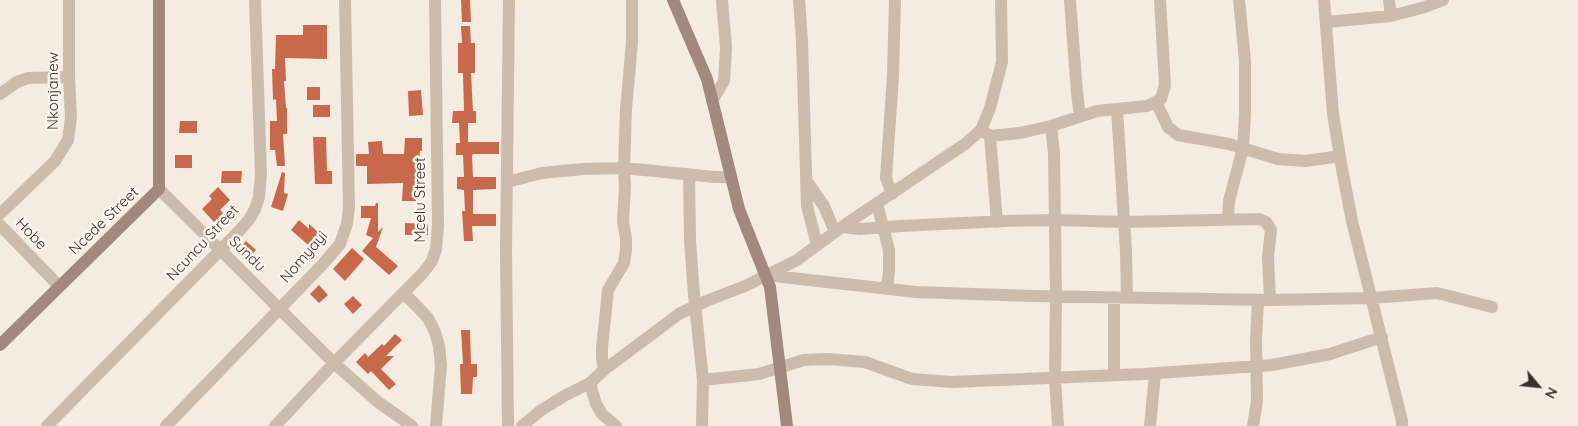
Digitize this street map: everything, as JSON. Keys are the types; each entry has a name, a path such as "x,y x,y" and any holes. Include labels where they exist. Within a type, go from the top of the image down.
{"street":[{"name":"Nkonjanew","path":"0,214 55,161 68,140 71,118 69,0"},
{"name":"Ncede Street","path":"0,345 159,189 158,0"},
{"name":"Ncuncu Street","path":"47,426 220,250 250,218 255,209 260,191 261,174 255,0"},
{"name":"Nomyayi","path":"166,426 323,264 340,244 347,224 349,180 345,0"},
{"name":"Mcelu Street","path":"275,426 334,363 404,293 432,261 436,249 438,226 435,0"},
{"path":"508,426 507,182 509,0"},
{"path":"604,370 602,348 608,290 624,263 626,250 623,222 624,168 626,109 632,42 632,0"},
{"path":"673,0 707,79 740,209 770,287 787,426"},
{"path":"712,101 724,81 726,48 722,0"},
{"path":"799,0 807,206 817,245"},
{"path":"892,194 886,178 893,76 895,0"},
{"path":"998,222 985,133 1002,62 1001,0"},
{"path":"1070,0 1080,116"},
{"path":"522,426 540,411 590,383 604,370 679,314 745,286 798,260 838,229 965,144 985,133 1020,133 1051,126 1097,110 1147,106 1161,99 1165,85 1160,0"},
{"path":"1228,218 1229,201 1242,148 1245,114 1244,61 1239,0"},
{"path":"1324,0 1334,114 1340,156 1352,221 1382,337 1402,426"},
{"path":"1389,0 1392,16"},
{"path":"1326,22 1392,16 1443,0"},
{"path":"0,94 17,82 28,78 69,77"},
{"path":"1156,102 1168,127 1178,135 1242,148 1278,159 1306,161 1340,156"},
{"path":"1117,109 1127,297"},
{"path":"1051,126 1054,153 1055,378 1058,426"},
{"path":"507,182 542,173 624,168 689,175 731,177"},
{"path":"689,175 690,240 702,380 702,426"},
{"path":"806,180 838,229"},
{"name":"Sundu","path":"159,189 334,363 378,402 412,426"},
{"path":"876,204 889,250 887,288"},
{"path":"838,229 1055,220 1124,222 1228,218 1259,219 1266,222 1271,230 1264,300 1256,340 1258,366 1257,401 1253,426"},
{"name":"Hobe","path":"0,225 59,286"},
{"path":"765,275 916,292 1056,296 1264,300 1372,298 1437,293 1492,307"},
{"path":"404,293 428,318 439,346 441,365 436,426"},
{"path":"1114,297 1114,375"},
{"path":"702,380 760,374 804,360 828,359 864,362 912,379 952,382 1155,374 1272,365 1330,354 1382,337"},
{"path":"1150,426 1155,374"},
{"path":"590,383 596,404 602,414 616,426"}],"building":[{"path":"461,0 470,0 471,22 462,22"},
{"path":"303,25 327,25 327,59 285,58 286,81 284,81 287,134 283,134 285,166 277,166 275,150 270,150 270,121 277,121 276,99 273,100 272,69 275,69 276,35 303,35"},
{"path":"461,26 470,26 471,43 475,43 475,73 471,73 473,111 476,111 476,123 468,123 468,142 499,142 499,154 473,154 472,156 473,177 496,177 496,189 473,190 473,214 496,214 496,226 472,226 473,241 464,241 462,211 465,211 464,190 457,189 457,177 464,177 463,155 456,155 456,143 460,143 459,123 452,123 453,111 464,111 463,73 458,73 458,43 462,43"},
{"path":"307,87 320,87 320,100 307,100"},
{"path":"421,90 423,115 409,116 408,91"},
{"path":"313,105 330,105 330,117 313,117"},
{"path":"180,121 197,121 197,133 179,133"},
{"path":"313,137 326,137 327,171 332,171 332,184 315,184"},
{"path":"405,138 422,138 416,201 402,201 403,183 367,184 367,166 356,166 356,154 369,154 368,142 382,141 383,154 404,154"},
{"path":"175,155 192,155 192,168 175,168"},
{"path":"222,171 242,171 241,183 221,183"},
{"path":"282,172 285,173 284,193 288,194 283,211 271,207"},
{"path":"218,187 230,200 220,210 223,213 214,222 202,209 212,199 209,196"},
{"path":"378,203 378,232 383,227 376,247 398,266 389,275 362,251 373,238 366,235 371,218 361,218 361,206 375,206"},
{"path":"299,220 309,229 309,224 325,238 314,250 291,230"},
{"path":"405,223 428,224 428,235 405,235"},
{"path":"246,241 256,250 247,259 238,250"},
{"path":"352,248 364,259 345,281 333,269"},
{"path":"319,285 328,295 319,303 310,294"},
{"path":"353,296 362,305 353,314 344,304"},
{"path":"461,330 470,330 471,364 477,364 477,377 473,377 472,394 461,394 460,364 463,364"},
{"path":"395,334 402,340 386,356 394,356 381,369 396,384 389,390 371,371 368,374 356,362 365,353 368,357 382,344 384,346"}]}
